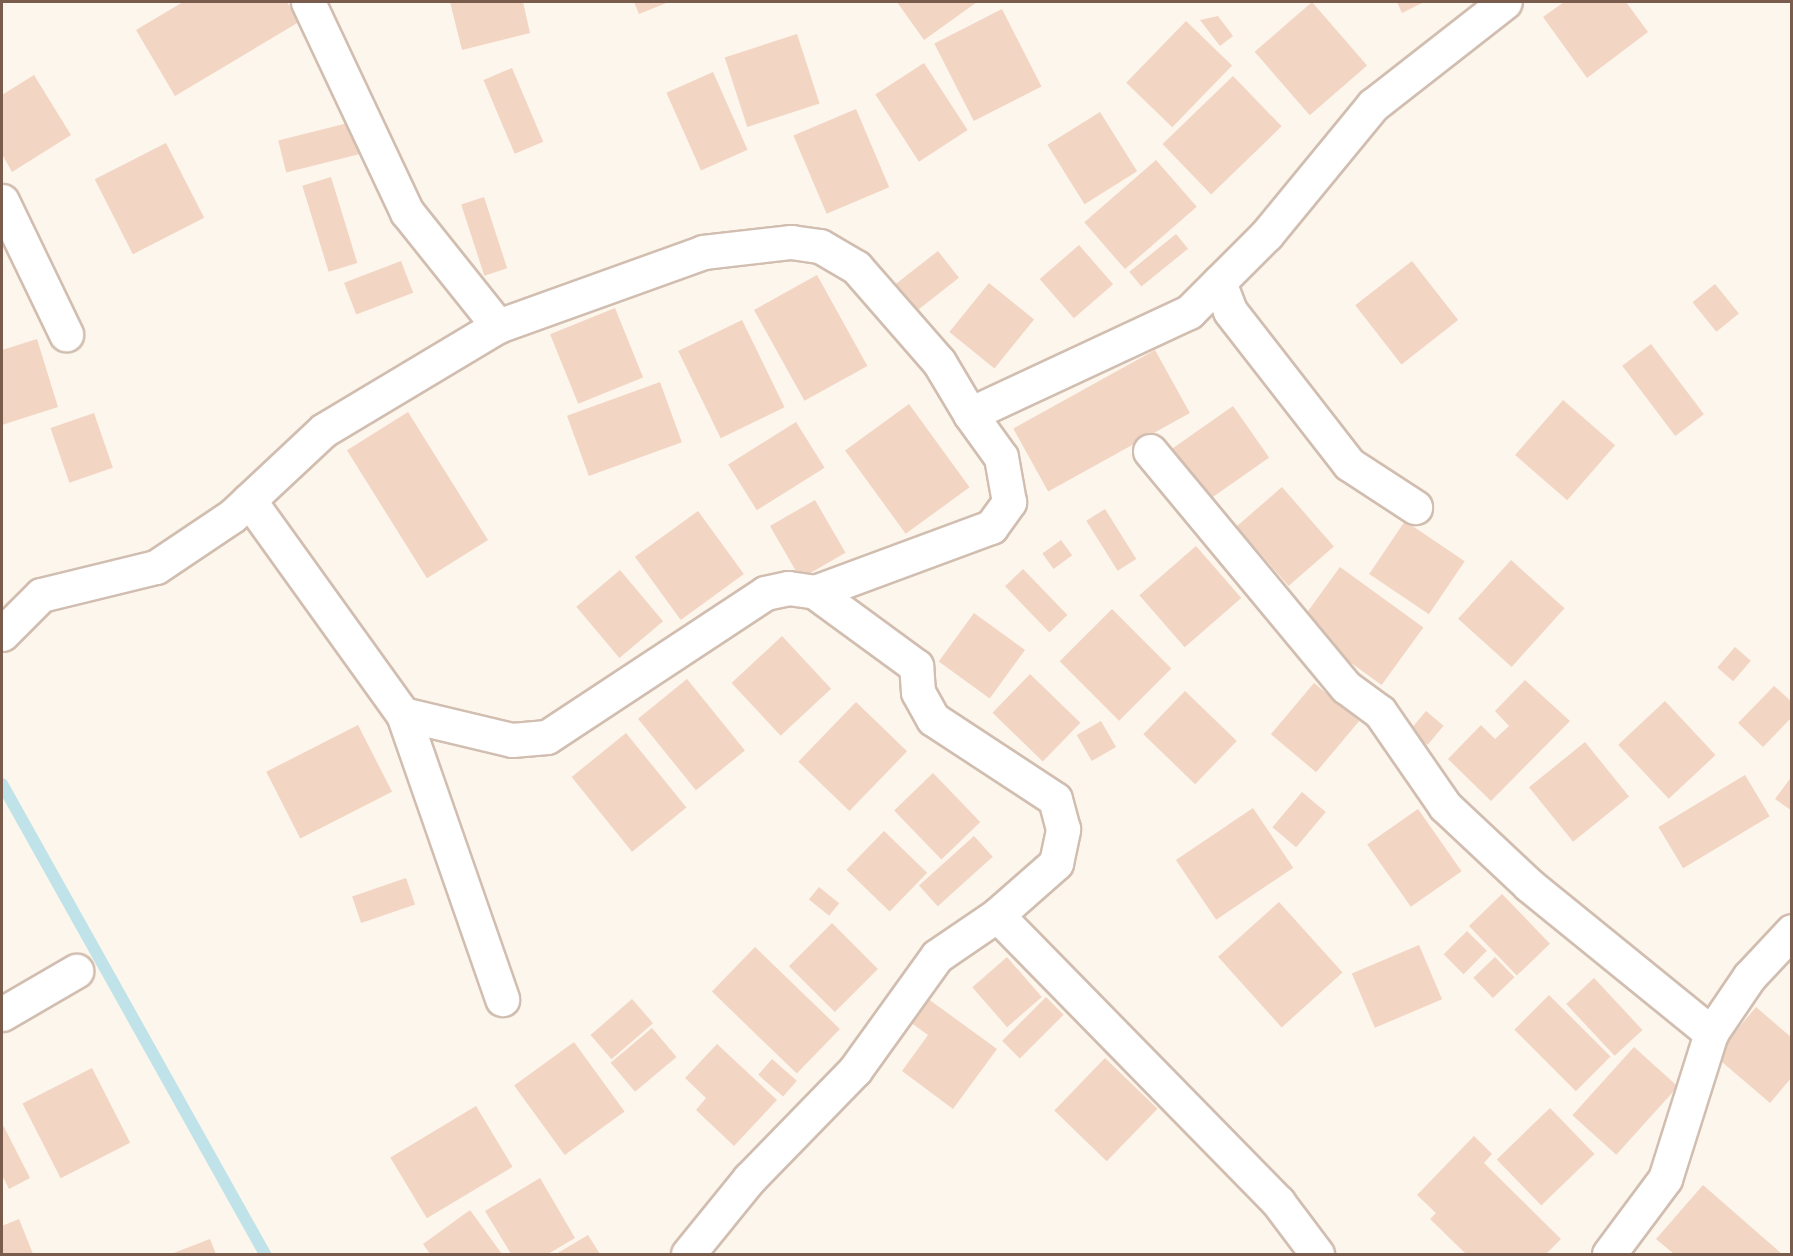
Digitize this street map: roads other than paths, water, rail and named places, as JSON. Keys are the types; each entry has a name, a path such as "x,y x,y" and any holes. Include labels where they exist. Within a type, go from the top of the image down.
{"street":[{"path":"308,2 407,212 498,326"},
{"path":"970,414 1189,312 1267,234 1373,105 1504,2"},
{"path":"2,201 66,334"},
{"path":"2,634 41,595 156,567 249,500 324,430 498,326 704,252 791,242 820,246 856,267 939,362 970,414 1001,457 1009,502 991,527 814,592"},
{"path":"1219,282 1230,311 1349,464 1415,507"},
{"path":"1150,451 1346,687 1380,712 1445,806 1529,885 1711,1033"},
{"path":"249,500 403,714 502,999"},
{"path":"403,714 512,740 548,737 765,593 788,588 814,592 916,666 918,692 933,719 1055,799 1063,829 1056,863 997,915 937,956 855,1070 749,1179 688,1254"},
{"path":"997,915 1278,1202 1317,1254"},
{"path":"1610,1254 1665,1179 1711,1033 1749,977 1791,931"},
{"path":"2,1014 76,971"}],"waterway":[{"path":"2,784 265,1254"}]}
